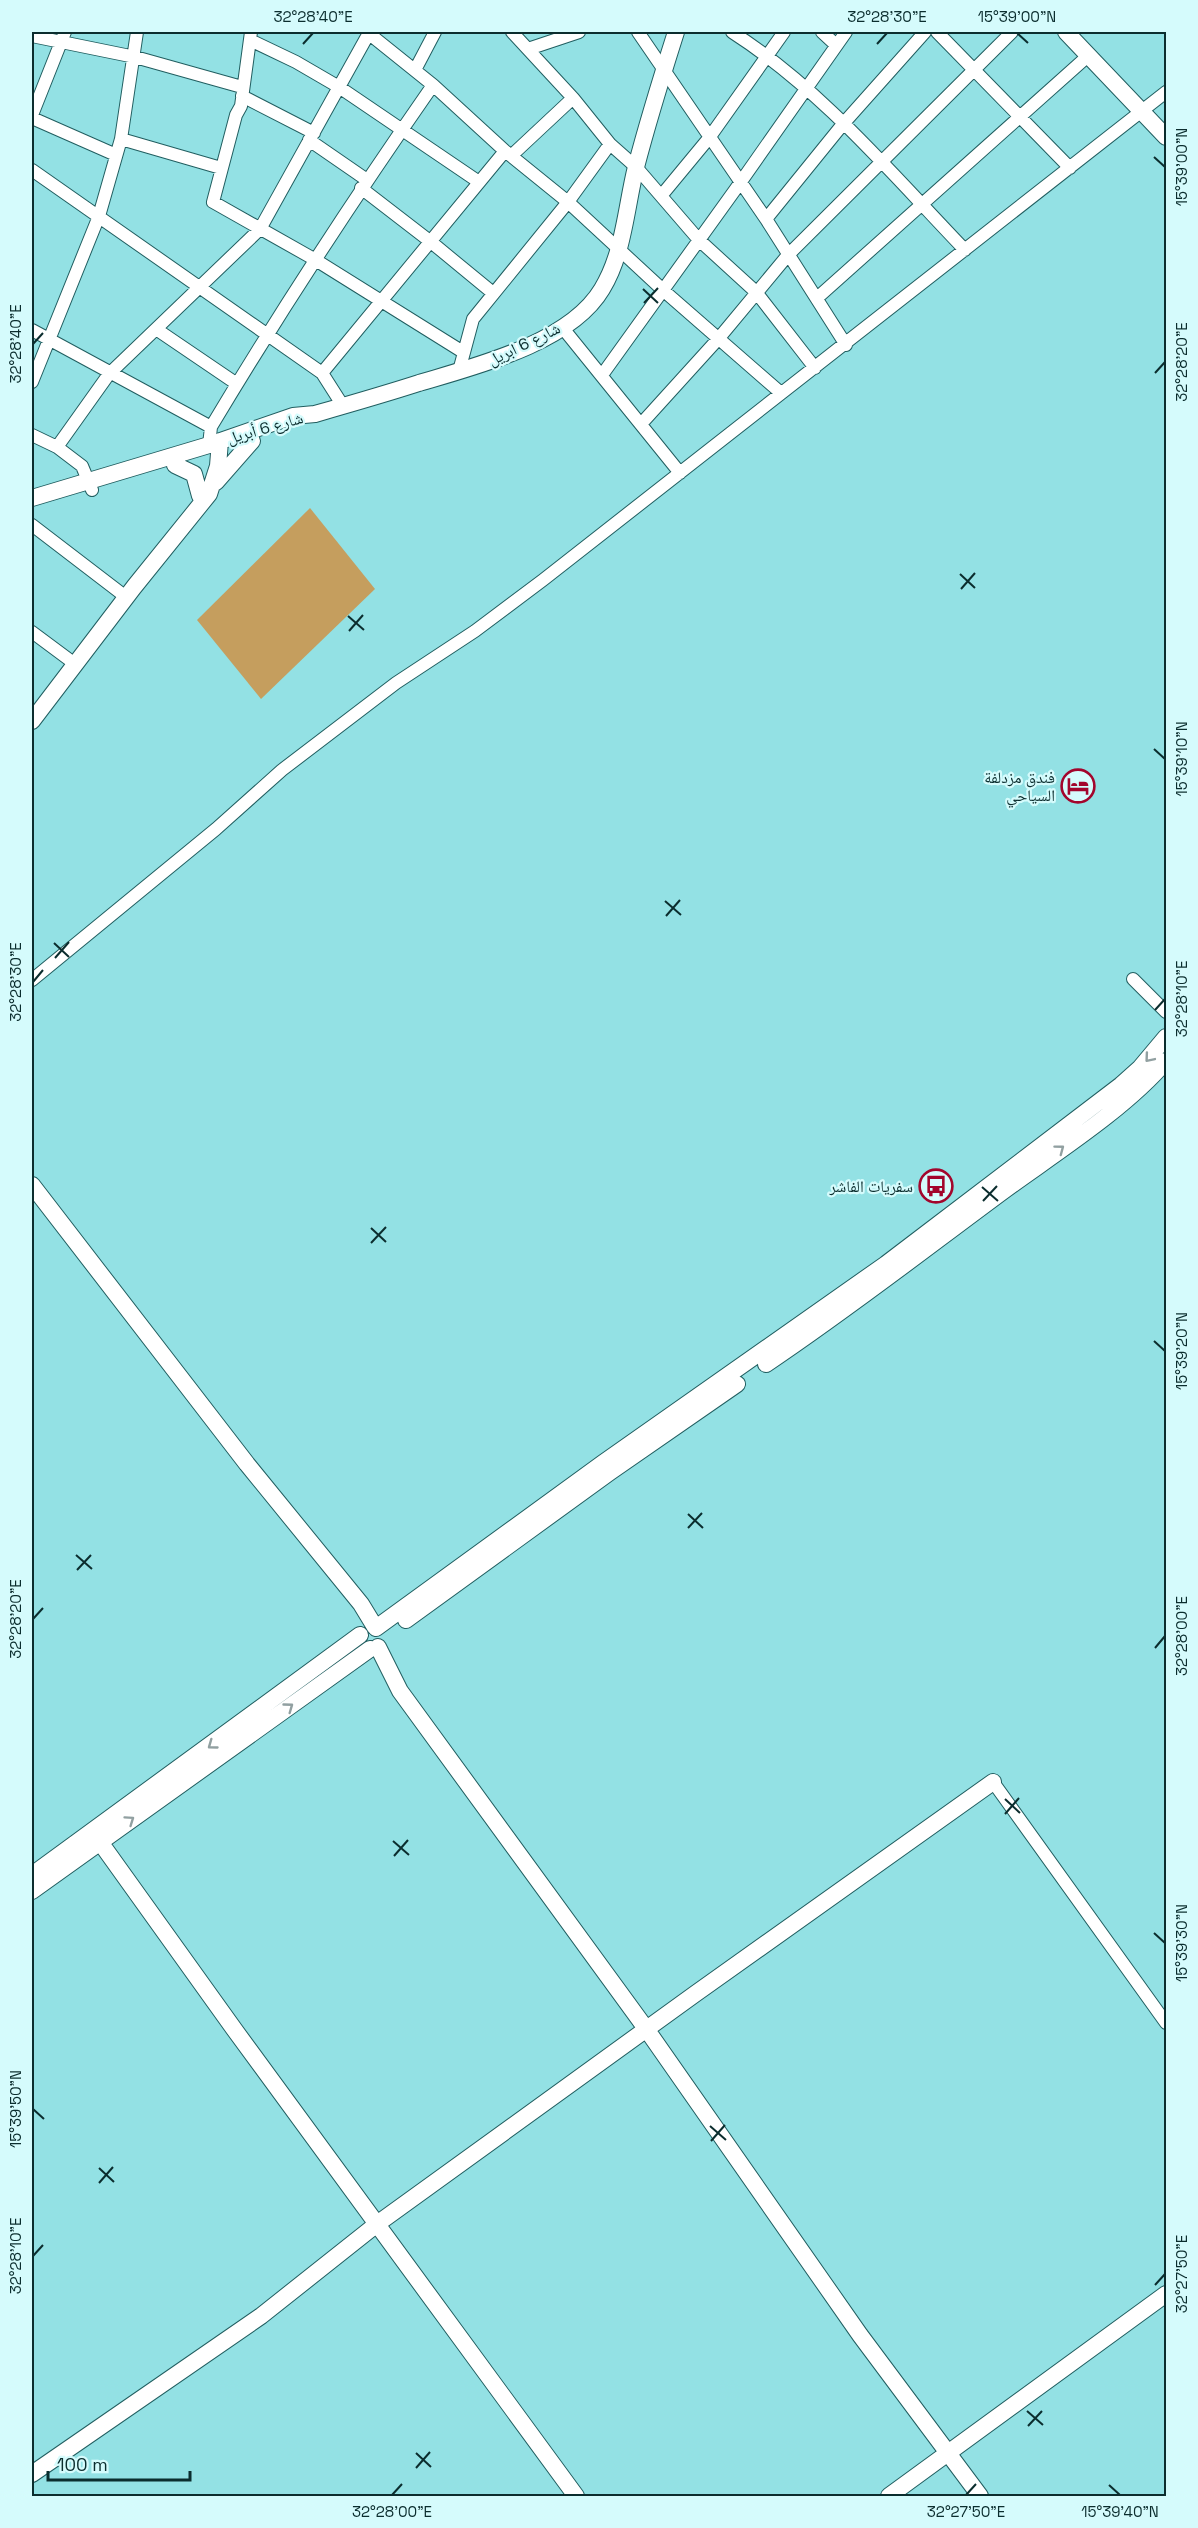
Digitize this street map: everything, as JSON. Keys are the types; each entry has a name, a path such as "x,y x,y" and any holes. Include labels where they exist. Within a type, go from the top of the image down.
{"street":[{"path":"32,382 99,216 121,139 137,32"},
{"path":"57,447 109,374 260,229 368,32 568,202 664,291 781,393"},
{"path":"415,70 435,32"},
{"path":"512,32 573,98 610,144 636,167 699,240 756,292 815,368"},
{"path":"528,49 579,32"},
{"path":"638,32 766,219 846,345"},
{"name":"شارع 6 ابريل","path":"315,414 521,350 562,327 596,298 608,277 618,249 636,167 676,32"},
{"path":"732,32 768,55 807,90 965,250"},
{"path":"661,196 709,138 784,32"},
{"path":"822,32 836,45"},
{"path":"602,375 741,183 846,32"},
{"path":"766,219 843,124 925,32"},
{"path":"937,32 1070,168"},
{"path":"641,424 719,338 788,255 1011,32"},
{"path":"1066,32 1167,137"},
{"path":"463,352 314,260 213,202 242,92 250,35 339,87 479,182"},
{"path":"32,36 62,36 242,92 312,137 431,242 493,293"},
{"path":"62,36 32,116 116,155"},
{"path":"817,298 1089,55"},
{"path":"32,721 197,503 209,470 214,443 237,384 314,260 433,86"},
{"path":"32,980 216,829 282,770 396,683 475,631 846,345 1167,92"},
{"path":"322,373 383,302 479,182 573,98"},
{"path":"121,139 221,168"},
{"path":"459,371 473,319 568,202 610,144"},
{"path":"32,170 322,373 343,406"},
{"path":"562,327 680,473"},
{"path":"156,329 237,384"},
{"path":"32,330 109,374 214,443"},
{"name":"شارع 6 أبريل","path":"32,509 91,485 293,416 315,414"},
{"name":"شارع 6 أبريل","path":"32,498 175,465 214,443 252,441 286,429 315,414"},
{"path":"32,435 57,447 85,469 91,485"},
{"path":"197,503 205,499 213,485 252,441"},
{"path":"213,485 214,443"},
{"path":"175,465 194,474 197,503"},
{"path":"32,525 126,597"},
{"path":"32,632 75,664"},
{"path":"1133,979 1167,1012"},
{"path":"932,1237 1121,1085 1140,1068 1167,1037"},
{"path":"32,1875 372,1636 790,1333 932,1237 1138,1089 1167,1061"},
{"path":"32,1185 350,1593 400,1691 647,2030 860,2335 980,2496"},
{"path":"32,1891 372,1636"},
{"path":"32,2474 261,2316 376,2224 993,1782 1167,2023"},
{"path":"100,1842 576,2496"},
{"path":"889,2496 1167,2294"}],"shaded area":[{"path":"310,508 375,589 261,699 197,620"}],"place":[{"name":"فندق مزدلفة السياحي","path":"1078,786"},
{"name":"سفريات الفاشر","path":"936,1186"}]}
